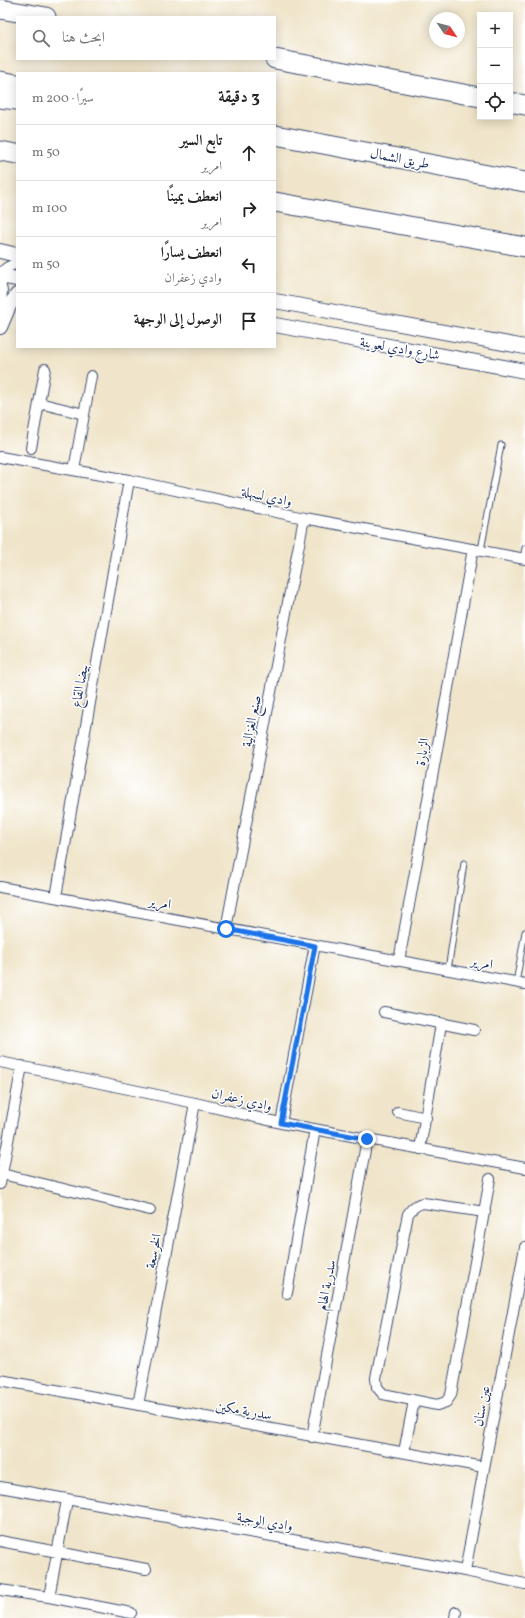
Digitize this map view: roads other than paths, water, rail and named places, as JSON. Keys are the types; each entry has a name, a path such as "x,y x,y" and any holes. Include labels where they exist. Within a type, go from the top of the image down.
{"highway":[{"path":"0,3 19,12"},
{"path":"0,9 41,16"},
{"path":"276,59 477,96"},
{"path":"0,81 16,84"},
{"path":"0,98 16,100"},
{"path":"513,103 525,105"},
{"name":"طريق الشمال","path":"276,135 525,182"},
{"path":"0,151 16,154"},
{"path":"276,202 525,247"}],"main road":[{"path":"0,252 16,255"},
{"path":"0,276 16,279"},
{"path":"0,327 9,306 16,296"},
{"name":"شارع وادي لعوينة","path":"276,301 525,346"},
{"name":"شارع وادي لعوينة","path":"276,325 525,371"}],"street":[{"path":"0,273 16,263"},
{"path":"0,282 2,294 0,319"},
{"path":"31,448 45,369"},
{"path":"74,470 91,376"},
{"path":"39,403 84,414"},
{"name":"وادي لسهلة","path":"1,456 129,480 304,518 524,559"},
{"name":"بيضا القاع","path":"56,898 129,480"},
{"name":"صنع الغزالية","path":"226,929 304,518"},
{"name":"الزبارة","path":"399,961 477,550"},
{"name":"امرير","path":"0,887 520,983"},
{"path":"281,1123 315,946"},
{"path":"384,1012 474,1030"},
{"path":"420,1148 442,1024"},
{"name":"وادي زعفران","path":"0,1062 195,1102 281,1123 525,1168"},
{"path":"22,1066 1,1179 150,1210"},
{"name":"الخرسعة","path":"138,1405 195,1102"},
{"path":"398,1112 426,1118"},
{"path":"287,1293 314,1129"},
{"name":"سدرية الهام","path":"312,1437 367,1139"},
{"path":"485,1212 423,1203 414,1206 408,1214 376,1383 377,1387 383,1394 437,1405 446,1402 451,1395 485,1212 490,1179"},
{"name":"عين سنان","path":"465,1571 525,1247"},
{"name":"سدرية مكين","path":"0,1380 484,1467"},
{"path":"404,1452 414,1401"},
{"name":"وادي الوجبة","path":"0,1487 465,1571 525,1584"},
{"path":"50,1597 67,1500"},
{"path":"0,1541 146,1569"},
{"path":"0,1590 50,1597 131,1613"}],"lane":[{"path":"477,550 501,445"},
{"path":"524,559 525,548"},
{"path":"448,970 464,863"},
{"path":"520,983 525,932"}]}
